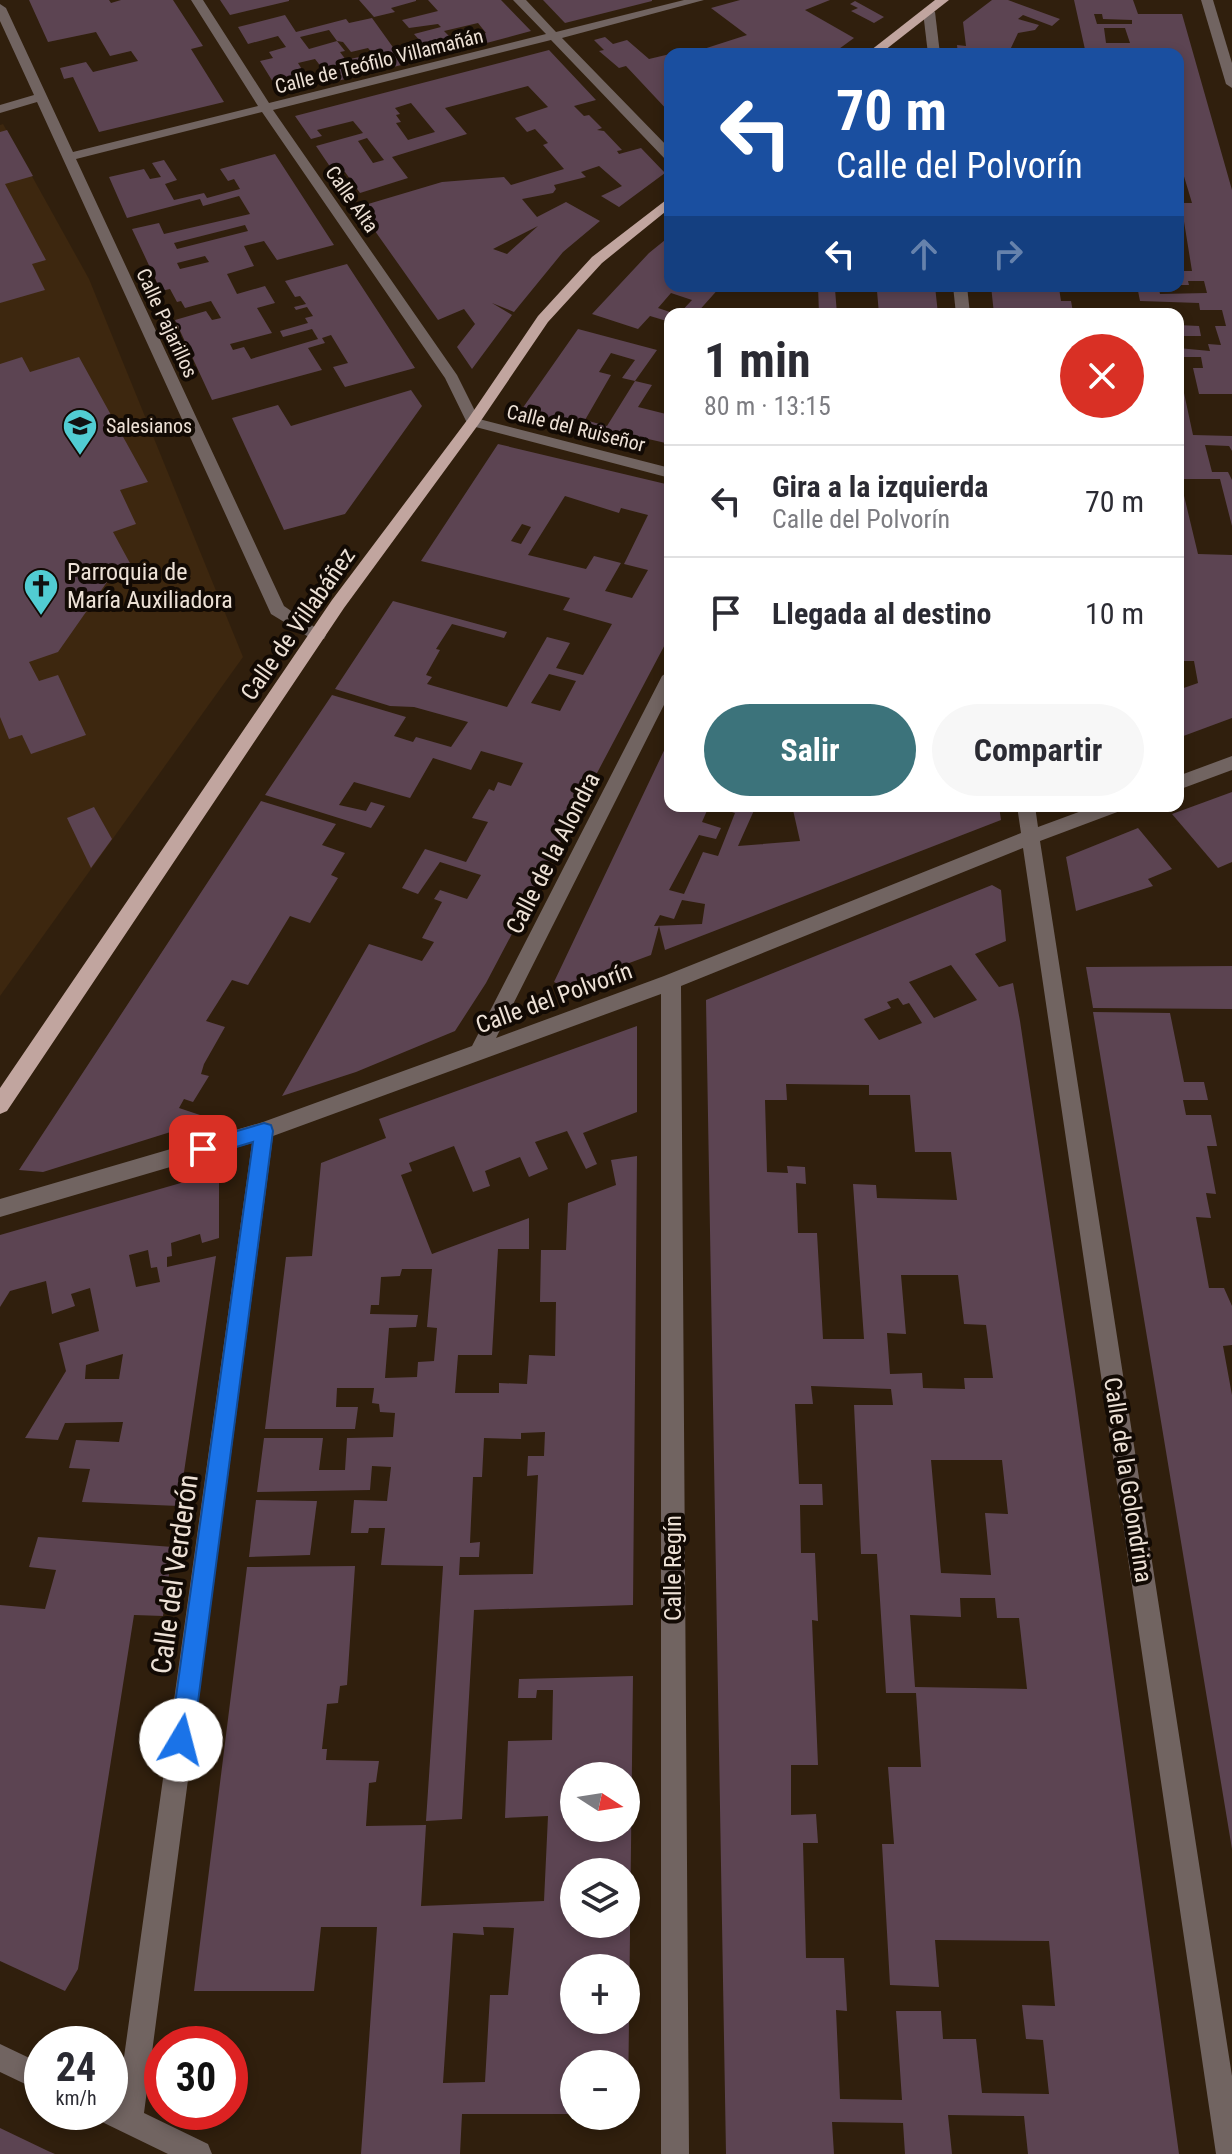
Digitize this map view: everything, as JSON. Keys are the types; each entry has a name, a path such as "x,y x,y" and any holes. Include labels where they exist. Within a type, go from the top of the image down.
{"main road":[{"path":"880,48 943,0"},
{"name":"Calle de Villabáñez","path":"0,1105 318,635 473,422 543,319 597,260 664,206"}],"street":[{"name":"Calle Alta","path":"197,0 267,110 452,378 473,422"},
{"path":"519,0 664,150"},
{"name":"Calle de Teófilo Villamañán","path":"68,157 267,110 698,0"},
{"path":"1207,0 1232,84"},
{"name":"Calle Pajarillos","path":"0,8 277,610 318,635"},
{"path":"929,12 933,48"},
{"path":"0,109 41,97"},
{"name":"Calle del Ruiseñor","path":"473,422 664,471"},
{"name":"Calle de la Alondra","path":"479,1052 664,688"},
{"path":"1184,781 1232,763"},
{"name":"Calle de la Golondrina","path":"1027,812 1230,2154"},
{"name":"Calle del Polvorín","path":"0,1208 264,1131 671,982 1098,812"},
{"name":"Calle Regín","path":"671,982 675,2154"},
{"name":"Calle del Verderón","path":"128,2061 264,1131"},
{"path":"0,2058 24,2069"},
{"path":"128,2120 198,2154"}],"shaded area":[{"name":"Salesianos","path":"3,124 89,279 243,657 0,996 0,125"}],"building":[{"path":"29,0 109,0 111,3 121,0 173,0 203,46 191,49 224,102 99,132 73,77 64,79 60,68 86,62 93,72 138,61 131,51 110,56 96,32 48,42"},
{"path":"220,0 289,0 289,1 230,15"},
{"path":"359,0 416,1 391,8 395,12 374,17"},
{"path":"428,0 501,0 531,31 434,57 414,34 441,27 438,24 409,28 402,20 438,11","holes":["478,23 486,33 454,41 444,31"]},
{"path":"543,0 652,0 652,1 565,23"},
{"path":"740,0 830,0 805,10 854,38 840,48 707,48 747,35 711,8"},
{"path":"992,0 1008,0 1060,19 1052,26 1023,15 1018,19 1039,25 1035,30 1018,33 1011,48 957,48 957,45 966,46 963,22"},
{"path":"1074,0 1133,0 1138,14 1182,14 1232,190 1232,394 1199,394 1193,368 1203,368 1201,357 1184,357 1184,349 1210,351 1208,344 1221,345 1215,326 1226,326 1222,310 1200,310 1199,303 1140,301 1138,292 1207,293 1204,281 1188,281 1189,285 1184,285 1184,271 1192,271 1184,203 1192,203 1184,176 1184,48 1085,48","holes":["1094,14 1102,14 1103,19 1132,20 1132,24 1097,24","1104,28 1125,28 1130,43 1106,43"]},
{"path":"855,1 884,17 874,23 851,11 858,8 850,4"},
{"path":"285,15 296,32 346,19 349,23 372,18 405,64 363,75 350,59 373,54 368,48 351,52 343,42 337,41 345,51 340,52 358,76 333,82 315,59 298,63 313,87 281,95 260,61 273,58 269,52 286,47 278,36 248,44 238,27","holes":["329,30 337,41 309,49 300,37"]},
{"path":"605,37 613,44 627,40 649,59 664,55 664,107 626,66 619,68 599,51 604,50 594,40"},
{"path":"549,50 596,100 574,106 602,128 597,130 604,131 622,150 617,151 619,154 641,148 664,174 619,207 601,196 622,186 599,166 581,172 586,177 554,185 556,189 553,193 522,199 537,217 566,202 600,221 563,252 514,312 492,303 512,315 472,369 457,347 475,324 464,309 438,320 358,207 442,182 504,177 511,185 564,169 543,145 548,143 535,129 527,132 515,118 548,107 528,86 445,108 467,134 392,157 408,178 360,193 345,172 335,174 316,146 363,133 353,121 317,130 322,136 311,139 295,116","holes":["411,103 435,132 408,140 396,123 401,122 395,108","367,138 384,160 373,163 358,141","538,226 507,254 493,249"]},
{"path":"7,130 33,176 5,184 46,260 32,264 45,290 0,303 0,132"},
{"path":"275,154 334,245 277,260 264,241 244,246 254,266 227,274 237,294 265,286 275,303 257,308 272,333 230,344 233,350 244,347 251,359 318,339 312,329 283,337 280,331 308,323 305,318 313,316 307,307 296,310 294,307 306,304 300,296 295,297 285,281 347,264 415,368 345,387 333,367 348,363 331,335 322,338 325,343 308,348 322,370 212,400 175,320 206,311 212,320 221,318 211,301 185,308 181,301 177,302 170,289 161,291 132,229 159,223 164,234 250,214 239,196 203,206 200,199 127,218 109,177 144,169 150,179 161,177 152,163 164,160 177,180 165,184 174,200 204,193 207,198 240,189 234,179 228,181 220,169","holes":["245,225 248,231 177,249 174,243","205,256 209,262 180,269 177,263"]},
{"path":"664,241 664,292 716,292 701,308 685,308 692,300 671,293 658,308 664,310 664,320 650,316 638,329 592,314"},
{"path":"818,292 835,292 837,308 819,308"},
{"path":"877,292 936,292 937,308 878,308"},
{"path":"992,292 1060,292 1061,301 1071,301 1072,308 993,308"},
{"path":"1184,325 1199,326 1201,336 1184,336"},
{"path":"578,329 657,350 635,381 652,385 638,407 664,414 664,443 622,433 615,444 515,419","holes":["611,353 635,360 622,378 635,381 607,426 585,420 611,375 599,372"]},
{"path":"22,357 30,372 79,357 148,482 120,490 136,524 113,532 131,565 103,574 107,582 58,652 29,662 39,681 58,675 86,735 31,754 22,735 9,739 0,717 0,364"},
{"path":"411,390 422,406 345,514 284,530 232,418 278,405 291,426"},
{"path":"1184,393 1193,435 1232,436 1232,451 1229,446 1205,445 1212,472 1228,472 1232,480 1232,526 1220,479 1184,479"},
{"path":"498,444 664,484 664,646 486,983 455,1031 356,1072 282,1096 369,944 422,961 434,942 422,938 442,902 434,899 440,890 467,899 481,875 440,862 418,894 402,888 425,849 466,862 488,822 472,818 489,789 494,791 498,782 511,786 523,763 481,751 471,770 433,758 410,798 354,782 339,805 366,811 371,802 385,806 371,828 265,795 332,695 406,717 394,736 413,742 416,737 451,747 468,722 414,707 390,706 335,689 393,601 507,632 504,638 452,624 436,649 440,650 426,675 432,677 427,684 507,707 547,637 570,643 556,668 583,675 612,624 563,610 570,598 421,561","holes":["565,496 619,513 621,508 648,515 624,564 648,570 632,598 605,591 621,563 594,556 586,569 528,555","522,524 531,527 521,544 511,541","549,674 576,681 560,711 531,703"]},
{"path":"1184,496 1198,554 1232,555 1232,718 1184,736 1184,688 1198,683 1194,661 1184,661"},
{"path":"664,751 664,812 706,812 702,822 721,828 716,839 699,835 669,890 684,894 703,852 718,856 735,813 732,812 753,812 738,846 800,841 793,812 1000,812 1001,820 665,950 659,926 651,955 564,987 554,982","holes":["682,900 705,904 702,924 654,926 660,915 674,919"]},
{"path":"1232,792 1232,862 1218,868 1172,814"},
{"path":"261,801 336,824 322,845 345,853 331,875 338,878 310,923 290,916 248,985 232,980 206,1021 225,1027 204,1064 201,1074 209,1076 193,1102 184,1099 179,1108 212,1119 43,1172 19,1170"},
{"path":"94,807 112,839 91,868 67,818"},
{"path":"1138,828 1172,869 1148,879 1153,886 1076,911 1066,857"},
{"path":"992,885 1001,890 1006,941 975,954 999,987 1013,983 1020,1021 1075,1391 1179,2154 1028,2154 1024,2116 948,2115 952,2154 905,2154 903,2123 832,2122 834,2154 726,2154 706,1000","holes":["951,965 977,1000 934,1018 909,982","898,998 903,1005 909,1003 922,1023 879,1040 864,1019 891,1008 887,1002","786,1084 869,1085 869,1095 910,1095 915,1152 951,1152 957,1200 877,1198 876,1185 853,1184 864,1339 823,1339 817,1233 798,1233 796,1183 806,1184 805,1167 787,1166 788,1173 767,1172 765,1100 787,1100","901,1275 958,1275 964,1324 986,1325 993,1378 964,1378 965,1389 923,1388 922,1373 890,1374 887,1333 906,1334","811,1386 891,1389 893,1405 854,1405 861,1554 877,1554 886,1693 916,1693 921,1767 888,1767 894,1844 882,1844 890,1985 939,1987 935,1940 1049,1941 1055,2006 1022,2005 1026,2039 1043,2040 1049,2094 982,2093 976,2039 943,2039 941,2011 896,2011 902,2100 840,2099 836,2010 847,2011 844,1958 806,1958 803,1843 818,1843 816,1814 791,1815 791,1765 818,1765 812,1620 818,1621 815,1553 801,1553 800,1505 823,1505 822,1484 799,1484 795,1404 813,1404","931,1460 1002,1460 1008,1514 985,1513 991,1575 941,1573","960,1598 995,1598 997,1618 1019,1618 1027,1689 915,1687 910,1615 961,1617"]},
{"path":"1232,966 1232,1009 1093,1008 1086,967"},
{"path":"1093,1012 1170,1013 1184,1082 1204,1082 1208,1100 1183,1100 1186,1115 1211,1115 1217,1146 1207,1146 1216,1194 1206,1193 1211,1218 1196,1217 1209,1288 1224,1288 1232,1306 1232,1345 1223,1346 1232,1395 1232,1849"},
{"path":"637,1026 637,1112 583,1133 597,1164 586,1169 567,1131 535,1142 548,1169 529,1177 520,1157 485,1171 490,1186 473,1192 454,1146 409,1163 412,1171 401,1175 432,1254 529,1218 529,1249 498,1249 492,1355 458,1355 455,1393 499,1393 499,1383 527,1384 529,1355 555,1356 556,1302 540,1302 541,1250 566,1250 568,1203 616,1185 611,1160 637,1156 633,1605 474,1610 462,1819 426,1821 443,1566 381,1565 385,1528 369,1528 368,1533 351,1533 354,1500 387,1501 391,1467 372,1466 370,1490 257,1492 264,1438 323,1438 319,1470 345,1470 347,1438 393,1437 395,1413 380,1412 379,1404 372,1403 374,1388 337,1388 336,1407 358,1407 355,1429 265,1429 286,1257 312,1256 321,1163 386,1138 379,1119","holes":["402,1269 432,1269 427,1327 437,1328 434,1361 418,1362 417,1377 385,1378 389,1328 416,1327 418,1315 370,1314 371,1305 379,1305 381,1277 400,1276","545,1432 544,1456 528,1456 527,1476 538,1475 533,1574 459,1575 460,1557 479,1557 480,1542 470,1543 473,1477 482,1477 484,1438 521,1439 521,1433"]},
{"path":"219,1172 219,1238 202,1243 200,1234 171,1243 172,1256 167,1257 167,1267 216,1256 179,1506 82,1502 90,1469 69,1468 76,1440 119,1442 123,1422 65,1423 58,1440 25,1438 66,1371 59,1343 99,1331 90,1288 71,1294 75,1306 52,1314 46,1281 10,1291 0,1307 0,1235","holes":["148,1250 151,1268 157,1267 160,1282 136,1287 129,1255","123,1354 119,1379 85,1379 86,1365"]},
{"path":"256,1500 317,1501 310,1555 249,1557"},
{"path":"38,1537 173,1547 163,1616 134,1615 78,1969 65,1991 0,1961 0,1605 45,1609 56,1570 29,1567"},
{"path":"355,1566 347,1685 340,1686 338,1703 327,1704 322,1749 327,1749 326,1760 379,1761 376,1782 369,1783 366,1826 426,1825 421,1906 544,1901 548,1816 505,1818 508,1741 552,1740 553,1690 537,1690 536,1698 518,1698 519,1679 633,1676 632,1762 560,1762 560,1842 631,1842 631,1858 560,1858 560,1938 630,1938 630,1954 560,1954 560,2034 629,2034 629,2050 560,2050 560,2114 462,2114 460,2154 361,2154 377,1927 321,1927 314,1991 194,1991 247,1567","holes":["483,1927 514,1928 508,1995 490,1995 485,2082 443,2083 453,1933 484,1935"]},
{"path":"0,2128 48,2151 55,2154 0,2154"}],"place":[{"name":"Salesianos","path":"80,457"},
{"name":"Parroquia de María Auxiliadora","path":"41,617"}],"route":[{"path":"181,1740 264,1131 203,1149"}]}
